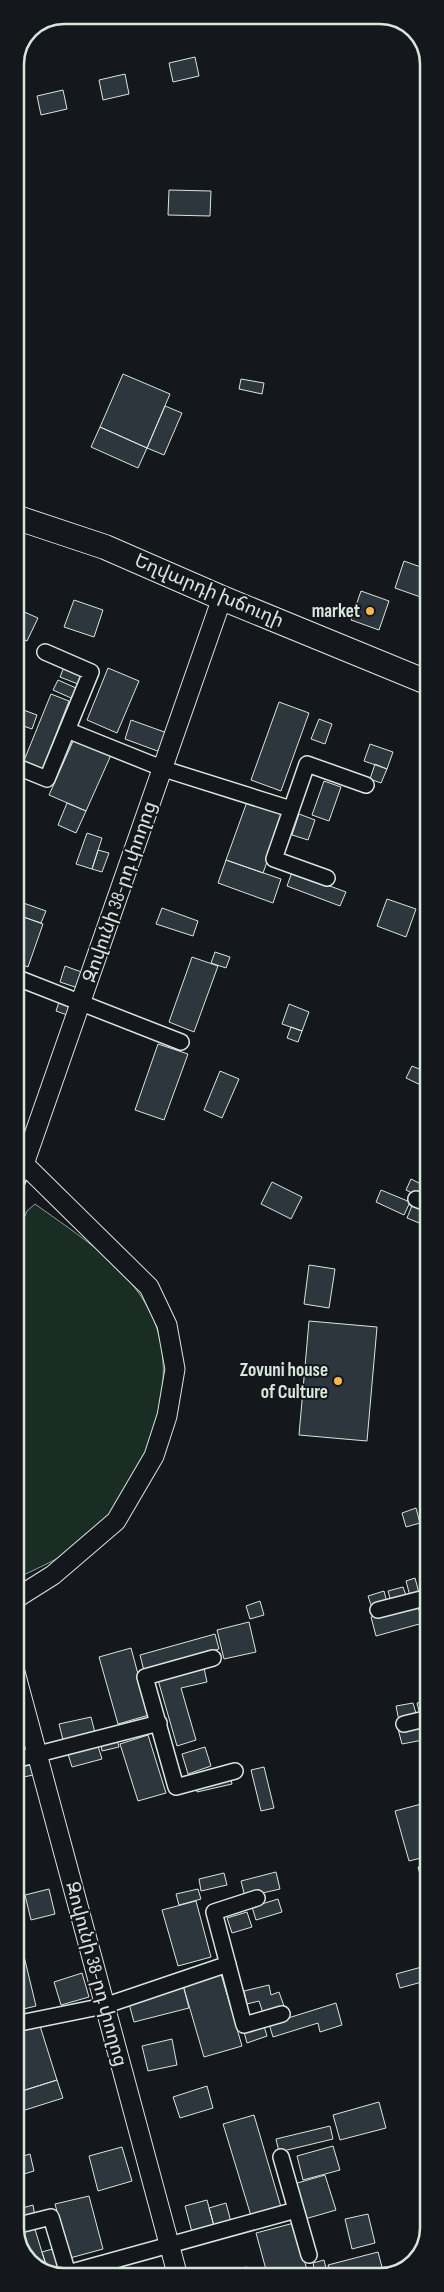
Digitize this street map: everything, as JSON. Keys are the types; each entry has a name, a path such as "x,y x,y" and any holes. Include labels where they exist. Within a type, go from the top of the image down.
{"main road":[{"name":"Եղվարդի խճուղի","path":"24,520 105,547 222,598 420,679"}],"street":[{"name":"Զովունի 38-րդ փողոց","path":"24,1153 81,1003 222,598"},
{"path":"24,770 47,779 91,672 45,652"},
{"path":"67,730 164,769 290,809"},
{"path":"327,878 274,859 307,764 366,785"},
{"path":"24,981 181,1042"},
{"path":"24,1167 149,1287 167,1325 175,1369 167,1416 154,1456 116,1521 53,1575 24,1594"},
{"path":"378,1610 420,1599"},
{"path":"213,1658 145,1677 176,1787 235,1771"},
{"name":"Զովունի 38-րդ փողոց","path":"24,1704 176,2268"},
{"path":"404,1724 420,1720"},
{"path":"24,1758 159,1723"},
{"path":"257,1898 214,1912 244,2025 282,2014"},
{"path":"24,2022 104,2006 228,1964"},
{"path":"281,2157 309,2255"},
{"path":"91,2268 170,2244 296,2210"},
{"path":"24,2224 52,2217 66,2268"}],"green space":[{"path":"35,1204 101,1253 130,1282 152,1316 161,1342 163,1370 161,1399 154,1428 131,1482 116,1506 99,1527 81,1544 49,1563 24,1575 24,1218 27,1211"}],"building":[{"path":"195,57 199,76 173,82 169,63"},
{"path":"125,74 129,94 103,100 99,80"},
{"path":"63,90 67,109 41,115 37,96"},
{"path":"169,190 211,191 210,216 168,215"},
{"path":"123,374 170,394 147,448 100,427"},
{"path":"241,379 264,383 262,394 239,389"},
{"path":"165,406 182,413 164,455 147,448"},
{"path":"100,427 147,448 138,468 91,447"},
{"path":"404,561 420,567 420,597 395,588"},
{"path":"361,591 389,601 379,630 351,620"},
{"path":"74,600 103,610 94,637 64,627"},
{"path":"24,612 38,618 27,641 24,640"},
{"path":"64,667 82,674 78,684 60,677"},
{"path":"108,668 139,681 117,733 87,720"},
{"path":"58,680 76,688 71,698 53,690"},
{"path":"51,694 69,701 42,770 24,763"},
{"path":"279,702 309,713 281,791 251,780"},
{"path":"24,710 37,715 32,729 24,726"},
{"path":"319,719 332,724 325,744 311,739"},
{"path":"131,720 170,734 163,753 125,739"},
{"path":"74,739 111,755 86,811 49,795"},
{"path":"370,744 393,752 387,769 364,761"},
{"path":"375,764 387,769 381,783 370,779"},
{"path":"324,781 341,787 329,821 312,815"},
{"path":"248,799 285,812 263,873 226,860"},
{"path":"67,803 86,811 76,833 58,825"},
{"path":"299,814 315,820 308,840 292,835"},
{"path":"87,833 102,838 92,869 76,864"},
{"path":"98,850 109,853 102,872 92,869"},
{"path":"226,860 281,879 273,903 218,883"},
{"path":"292,872 346,892 340,906 287,886"},
{"path":"387,899 416,909 406,937 377,926"},
{"path":"24,903 46,911 41,923 24,917"},
{"path":"162,908 198,921 193,936 156,924"},
{"path":"24,917 43,924 28,967 24,965"},
{"path":"215,952 230,957 226,968 211,963"},
{"path":"192,957 218,966 194,1032 169,1022"},
{"path":"65,966 87,974 81,989 60,982"},
{"path":"61,996 75,1001 70,1016 56,1011"},
{"path":"289,1004 309,1012 302,1031 282,1024"},
{"path":"291,1027 302,1031 298,1042 287,1038"},
{"path":"158,1044 188,1054 164,1120 135,1110"},
{"path":"412,1066 420,1069 420,1085 406,1078"},
{"path":"220,1071 239,1079 222,1118 204,1110"},
{"path":"411,1179 420,1184 418,1196 406,1190"},
{"path":"272,1182 302,1197 291,1219 261,1204"},
{"path":"381,1190 410,1202 404,1215 376,1202"},
{"path":"413,1203 420,1206 420,1223 407,1218"},
{"path":"309,1265 335,1269 329,1308 304,1304"},
{"name":"Zovuni house of Culture","path":"309,1321 377,1327 367,1441 299,1435"},
{"path":"416,1508 420,1523 406,1527 402,1513"},
{"path":"415,1578 419,1593 410,1596 406,1581"},
{"path":"403,1587 407,1598 391,1602 388,1591"},
{"path":"384,1591 387,1603 372,1608 368,1596"},
{"path":"260,1601 264,1615 250,1619 246,1606"},
{"path":"417,1604 420,1614 420,1624 376,1636 371,1617"},
{"path":"249,1622 256,1652 224,1659 217,1630"},
{"path":"215,1634 219,1649 144,1671 140,1655"},
{"path":"131,1648 149,1715 118,1724 99,1657"},
{"path":"204,1668 207,1682 181,1688 196,1740 177,1746 158,1680"},
{"path":"420,1702 420,1715 417,1703"},
{"path":"413,1703 417,1717 399,1721 396,1706"},
{"path":"91,1717 95,1733 63,1740 59,1724"},
{"path":"420,1724 420,1741 402,1744 398,1729"},
{"path":"148,1735 166,1793 138,1801 120,1744"},
{"path":"117,1739 119,1747 102,1751 101,1743"},
{"path":"98,1746 102,1759 72,1767 68,1754"},
{"path":"205,1747 211,1766 188,1774 182,1754"},
{"path":"29,1761 33,1775 24,1777 24,1762"},
{"path":"264,1767 274,1808 261,1811 251,1770"},
{"path":"230,1775 232,1784 197,1792 195,1783"},
{"path":"420,1804 420,1858 409,1861 395,1811"},
{"path":"276,1872 280,1889 245,1897 241,1881"},
{"path":"224,1873 227,1885 201,1891 199,1879"},
{"path":"49,1889 55,1914 31,1920 25,1895"},
{"path":"198,1889 201,1899 179,1905 176,1894"},
{"path":"278,1899 282,1912 256,1920 252,1907"},
{"path":"196,1901 211,1957 178,1966 162,1910"},
{"path":"247,1912 252,1927 232,1933 227,1918"},
{"path":"24,1956 36,2006 24,2009"},
{"path":"420,1967 420,1982 400,1988 396,1974"},
{"path":"82,1973 89,1997 61,2005 54,1982"},
{"path":"221,1974 242,2046 204,2057 183,1985"},
{"path":"183,1985 189,2008 134,2022 128,2000"},
{"path":"269,1985 271,1995 279,1992 284,2006 263,2013 259,2001 247,2004 244,1991"},
{"path":"336,2003 342,2025 320,2032 318,2023 273,2037 269,2024"},
{"path":"40,2026 57,2080 25,2090 24,2087 24,2030"},
{"path":"264,2026 267,2036 247,2043 244,2032"},
{"path":"172,2039 177,2065 148,2071 142,2046"},
{"path":"57,2080 63,2098 24,2110 24,2090"},
{"path":"207,2086 213,2108 180,2118 173,2097"},
{"path":"379,2102 386,2128 340,2140 333,2115"},
{"path":"254,2115 281,2207 251,2216 223,2124"},
{"path":"330,2126 333,2139 279,2152 276,2139"},
{"path":"333,2146 340,2170 303,2180 297,2156"},
{"path":"122,2147 132,2181 98,2191 89,2156"},
{"path":"30,2154 34,2171 24,2174 24,2156"},
{"path":"325,2175 336,2210 305,2219 294,2184"},
{"path":"89,2196 103,2249 70,2258 55,2204"},
{"path":"207,2200 214,2226 192,2232 185,2206"},
{"path":"226,2203 231,2222 214,2226 209,2208"},
{"path":"33,2205 35,2217 24,2220 24,2208"},
{"path":"368,2214 375,2243 352,2249 345,2219"},
{"path":"294,2223 306,2268 266,2268 256,2233"},
{"path":"34,2226 45,2264 32,2253 26,2241 24,2229"},
{"path":"56,2248 61,2268 46,2264 42,2252"},
{"path":"378,2252 382,2268 329,2268 328,2265"},
{"path":"324,2260 326,2268 314,2268 313,2263"}],"place":[{"name":"market","path":"370,611"},
{"name":"Zovuni house of Culture","path":"338,1381"}]}
